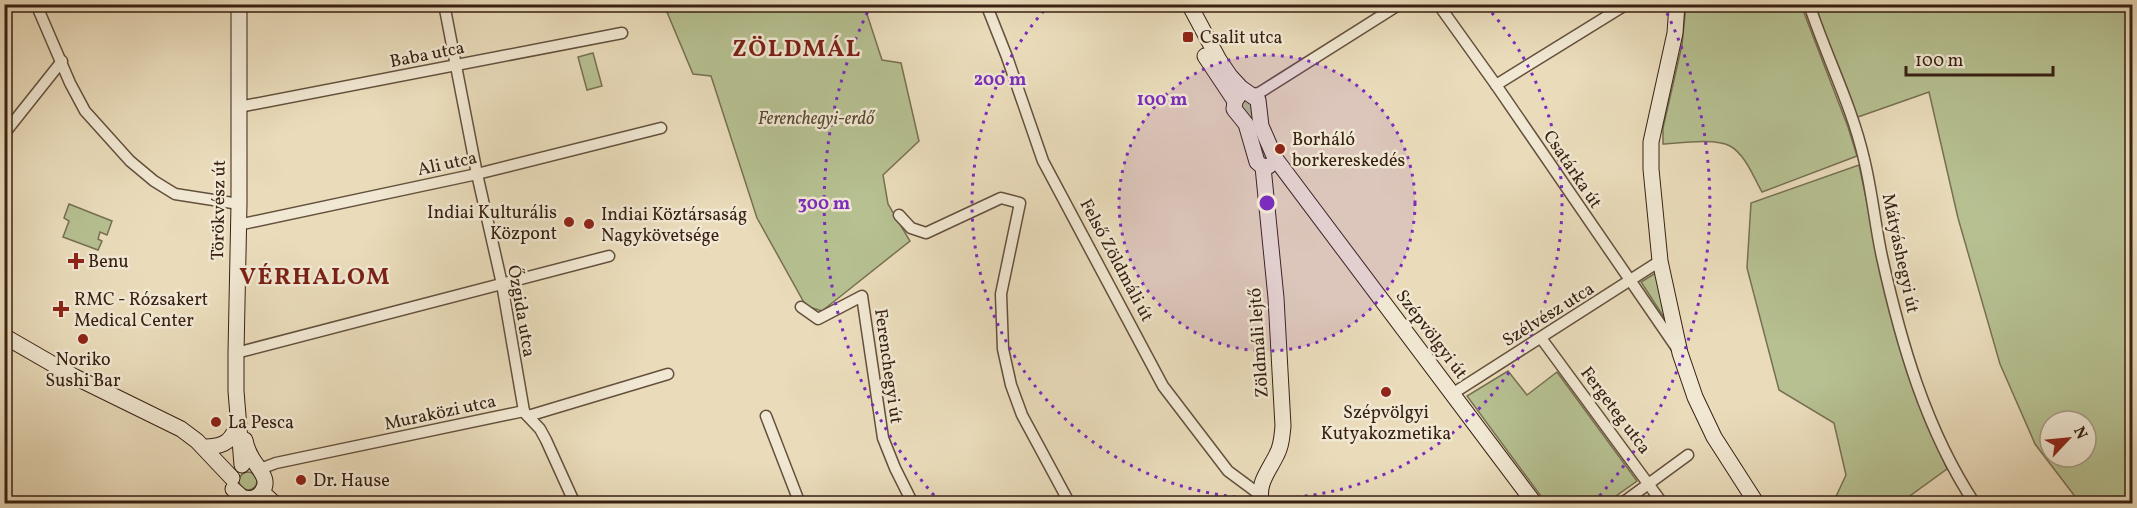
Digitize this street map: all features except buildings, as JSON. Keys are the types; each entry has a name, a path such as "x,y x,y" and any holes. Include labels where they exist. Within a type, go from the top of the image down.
{"street":[{"path":"36,4 70,83 85,111 130,161 154,181 175,194 239,204"},
{"name":"Törökvész út","path":"239,4 236,353 243,477 265,479 256,499"},
{"name":"Őzgida utca","path":"444,4 477,174 502,284 526,414"},
{"name":"Felső Zöldmáli út","path":"986,4 1043,161 1163,386 1228,471 1261,499"},
{"path":"1178,4 1210,65 1248,98"},
{"path":"1189,4 1219,60 1248,98"},
{"path":"1248,98 1260,96 1271,84 1400,4"},
{"name":"Csatárka út","path":"1438,4 1680,353"},
{"path":"1496,85 1627,4"},
{"path":"1677,4 1675,33 1651,142 1651,169 1660,261 1680,353 1695,397 1714,437 1757,504"},
{"name":"Mátyáshegyi út","path":"1809,4 1864,158 1883,259 1915,379 1940,443 1975,504"},
{"name":"Baba utca","path":"239,107 622,33"},
{"path":"4,134 62,62"},
{"name":"Szépvölgyi út","path":"1269,164 1261,126 1248,98 1234,105 1236,114 1246,124 1257,162 1269,164 1297,187 1535,504"},
{"name":"Ali utca","path":"238,225 477,174 661,128"},
{"name":"Zöldmáli lejtő","path":"1261,499 1261,484 1279,452 1282,438 1276,298 1264,183 1269,164"},
{"path":"899,214 911,228 926,233 1001,198 1020,203 1001,294 1002,349 1011,385 1022,415 1070,504"},
{"path":"236,353 609,256"},
{"name":"Szélvész utca","path":"1452,394 1660,261"},
{"name":"Ferenchegyi út","path":"801,307 818,319 862,296 883,438 913,504"},
{"path":"4,336 75,377 181,429 243,477 243,498 275,504"},
{"name":"Fergeteg utca","path":"1541,338 1650,483 1663,504"},
{"path":"571,502 543,434 526,414 668,374"},
{"name":"Muraközi utca","path":"243,477 276,463 526,414"},
{"path":"766,416 800,504"},
{"path":"202,444 219,447 227,442 239,420"},
{"path":"1621,504 1688,455"}],"green space":[{"name":"Ferenchegyi-erdő","path":"664,5 864,5 882,60 901,63 919,141 883,175 888,204 910,241 822,311 806,306 757,218 711,76 693,74"},
{"path":"1686,5 1801,5 1857,156 1762,192 1745,160 1730,146 1716,142 1663,144 1663,128 1682,45"},
{"path":"1812,5 2132,5 2132,503 2080,503 2054,469 2098,469 2098,409 2038,409 2038,448 2035,444 2000,364 1958,218 1929,92 1855,118"},
{"path":"593,53 602,86 587,90 578,57"},
{"path":"1251,98 1269,156 1265,162 1238,101"},
{"path":"1859,165 1886,293 1914,392 1947,469 1900,503 1833,503 1846,475 1834,423 1779,390 1747,268 1751,203"},
{"path":"69,204 112,221 107,235 100,232 98,239 102,241 98,250 63,237 69,221 64,218"},
{"path":"1656,274 1667,322 1641,282"},
{"path":"1508,371 1527,395 1557,372 1637,481 1606,503 1546,503 1467,396"},
{"path":"248,472 254,475 257,481 254,487 248,490 242,487 239,481 242,475"}],"place":[{"name":"Csalit utca","path":"1188,37"},
{"name":"Borháló borkereskedés","path":"1280,149"},
{"name":"Indiai Kulturális Központ","path":"569,222"},
{"name":"Indiai Köztársaság Nagykövetsége","path":"589,224"},
{"name":"Benu","path":"76,261"},
{"name":"RMC - Rózsakert Medical Center","path":"61,309"},
{"name":"Noriko Sushi Bar","path":"83,339"},
{"name":"Szépvölgyi Kutyakozmetika","path":"1386,392"},
{"name":"La Pesca","path":"216,422"},
{"name":"Dr. Hause","path":"301,480"}],"district":[{"name":"ZÖLDMÁL","path":"797,48"},
{"name":"VÉRHALOM","path":"315,276"}]}
